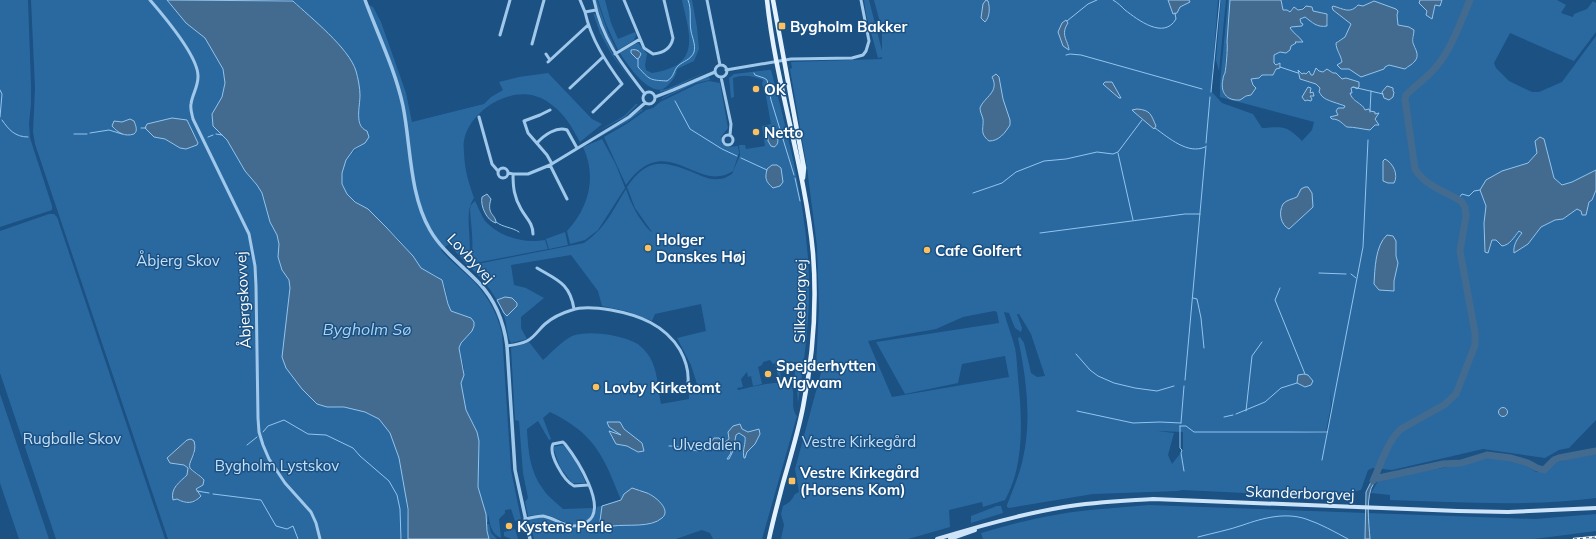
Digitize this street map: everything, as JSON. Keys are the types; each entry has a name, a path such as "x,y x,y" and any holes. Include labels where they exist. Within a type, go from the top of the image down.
{"main road":[{"name":"Silkeborgvej","path":"767,0 776,61 803,180 813,262 814,310 811,352 803,408 769,539"},
{"name":"Silkeborgvej","path":"772,0 804,168 803,180"},
{"name":"Skanderborgvej","path":"1004,520 1063,507 1094,503 1153,499 1363,508 1508,512 1596,508"},
{"path":"937,539 1004,520"},
{"path":"950,539 1004,520"}],"street":[{"name":"Åbjergskovvej","path":"150,0 174,29 197,69 197,84 191,103 193,119 249,234 255,266 258,418 263,445 278,474 311,512 316,523 320,539"},
{"name":"Lovbyvej","path":"365,0 398,85 403,106 414,180 418,200 424,218 430,230 445,251 479,282 490,298 503,326 507,346 515,470 530,539"},
{"path":"500,35 510,0"},
{"path":"532,44 544,0"},
{"path":"580,0 588,25 603,57 622,84 592,112"},
{"path":"594,0 604,32 615,54 645,94"},
{"path":"624,0 646,51 653,54 665,51 671,46 673,38 664,0"},
{"path":"707,0 720,65 724,66 726,70"},
{"path":"726,70 784,60 852,58 863,55 869,46 869,36 861,0"},
{"path":"585,12 596,10"},
{"path":"546,54 549,61 588,25"},
{"path":"615,54 640,39"},
{"path":"570,88 603,57"},
{"path":"498,171 501,168 505,168 508,173 528,174 551,164 629,117 645,103 652,103 655,96 715,72 716,67 720,65"},
{"path":"721,77 725,74 726,70"},
{"path":"715,72 717,76 721,77 731,126 730,135"},
{"path":"645,94 652,93 655,96"},
{"path":"645,94 643,98 645,103"},
{"path":"550,110 524,120 528,132 551,164 567,199"},
{"path":"479,117 492,164 498,171 501,178 505,177 508,173"},
{"path":"537,143 545,135 564,129 567,130 577,148"},
{"path":"513,174 514,193 520,208 531,223 533,234"},
{"path":"537,268 563,284 570,294 574,309"},
{"path":"507,346 527,341 550,320 574,309 594,308 618,311 644,319 660,327 671,338 681,352 689,372 688,382"},
{"path":"525,519 543,516 573,526 584,524 590,520 594,512 594,500 588,485 576,460 563,442 553,444 552,448 555,461 564,477 574,486 588,485"}],"green space":[{"path":"0,0 28,0 31,85 29,123 30,138 52,210 0,227"},
{"name":"Åbjerg Skov","path":"31,0 167,0 186,23 205,38 223,69 225,83 222,97 212,114 213,126 227,140 245,171 262,193 270,222 277,235 279,244 278,257 282,270 289,280 290,288 327,407 355,409 374,416 380,420 388,430 395,444 400,459 406,493 408,539 168,539 35,144 33,132 35,88","holes":["130,119 121,134 114,129 117,121 122,122","163,120 180,148 161,137","187,440 195,446 195,454 189,464 191,469 199,474 198,487 196,489 201,495 196,502 185,503 176,499 176,485 187,475 188,468 184,465 174,464 167,458"]},
{"path":"290,0 363,0 364,3 373,7 381,22 406,93 412,122 484,104 491,97 503,90 499,82 519,77 548,73 592,119 602,124 580,142 569,123 550,103 531,95 519,94 494,102 484,110 474,119 464,141 466,171 474,198 469,213 470,248 467,265 449,244 441,250 480,288 494,309 502,334 511,470 521,519 515,521 511,509 505,510 505,513 499,519 501,538 493,531 488,514 488,522 486,523 486,514 478,487 479,441 477,432 466,410 462,395 461,383 464,375 464,368 459,348 461,343 472,331 471,318 451,311 444,284 441,280 421,268 413,256 392,232 368,210 353,200 344,190 341,178 343,165 355,150 365,143 363,130 358,117 360,94 345,51 294,1"},
{"path":"595,0 597,0 608,33 616,49 606,34"},
{"path":"598,0 605,0 611,23 618,39 635,32 636,35 634,40 618,50 606,24"},
{"path":"682,0 692,0 699,49 694,61 677,69 674,78 668,85 662,89 655,89 648,86 634,73 620,53 638,43 647,54 645,65 646,70 652,73 671,68 681,61 689,46 688,27"},
{"name":"Vestre Kirkegård","path":"864,0 869,0 882,51 882,30 874,0 1218,0 1211,91 1222,103 1253,114 1262,128 1284,128 1292,132 1302,141 1312,130 1314,122 1220,97 1228,0 1230,0 1227,42 1228,49 1226,53 1225,74 1222,89 1224,95 1228,98 1236,100 1251,95 1255,90 1251,79 1259,78 1262,75 1270,76 1281,66 1280,63 1275,65 1274,55 1281,52 1285,53 1295,44 1295,42 1302,42 1291,30 1291,26 1301,26 1300,19 1302,17 1307,18 1314,24 1323,27 1328,24 1327,14 1313,11 1312,7 1310,6 1298,9 1292,8 1290,12 1283,10 1281,0 1420,0 1419,3 1433,15 1435,5 1441,4 1442,0 1557,0 1566,5 1561,13 1573,17 1574,14 1587,9 1593,1 1596,3 1596,32 1574,61 1510,33 1494,63 1496,68 1509,81 1532,92 1539,92 1562,82 1596,36 1596,170 1572,182 1562,185 1554,179 1544,139 1535,141 1537,153 1528,163 1502,171 1480,190 1486,206 1484,223 1485,252 1490,249 1492,240 1496,240 1499,244 1512,240 1519,231 1522,233 1517,240 1528,244 1541,227 1555,220 1563,219 1577,209 1581,210 1592,200 1596,190 1596,420 1569,448 1559,450 1545,458 1483,449 1392,470 1373,468 1368,470 1361,490 1352,492 1291,495 1182,490 1093,494 1009,508 1007,505 1022,464 1027,428 1027,398 1018,338 1020,337 1024,343 1031,373 1037,377 1045,376 1031,334 1019,314 1017,314 1022,328 1021,332 1015,328 1009,313 1004,312 1016,352 1021,425 1019,456 1016,471 1005,500 983,507 982,502 949,510 950,527 908,539 781,539 784,525 781,514 783,506 799,492 795,469 822,369 816,366 819,308 817,246 807,168 790,69 792,68 791,62 882,59 882,57 878,58 866,14","holes":["1374,2 1396,9 1398,11 1398,25 1409,27 1414,35 1414,45 1416,48 1415,62 1405,69 1389,65 1384,69 1363,75 1346,68 1341,69 1338,65 1342,62 1342,60 1337,41 1345,37 1351,24 1334,11 1351,11","1298,70 1302,74 1313,75 1315,71 1330,71 1336,73 1342,79 1357,81 1359,87 1358,89 1354,87 1351,88 1351,97 1355,99 1357,103 1361,104 1365,110 1369,109 1374,114 1378,113 1375,119 1377,124 1369,130 1351,127 1336,119 1339,115 1339,108 1344,108 1345,106 1338,102 1329,101 1323,96 1320,88 1316,84 1307,81","1393,167 1397,177 1394,183 1390,183","1383,239 1396,241 1396,256 1398,263 1394,281 1374,284 1376,261","994,311 997,312 999,323 876,342 905,394 958,383 962,364 1005,356 1009,377 892,397 868,341 936,329 963,317","1330,390 1332,406 1327,433 1285,431 1326,431 1331,406","1157,431 1183,432 1183,450 1172,464 1168,455 1174,433"]},
{"path":"1221,0 1226,0 1219,71 1216,60"},
{"path":"593,13 596,15 613,55 638,90 612,55 600,33"},
{"name":"Ulvedalen","path":"771,70 778,96 801,200 808,252 809,310 798,403 797,390 794,380 796,362 780,365 781,381 779,381 775,363 773,364 770,360 763,362 762,365 758,367 762,384 753,386 751,376 748,377 747,372 741,379 743,387 737,388 738,390 778,383 791,386 793,391 793,407 797,416 762,539 713,539 710,533 702,530 676,539 534,539 529,519 545,518 568,527 579,527 589,522 593,518 597,507 621,500 609,470 596,447 578,429 550,412 543,418 551,439 549,440 538,421 527,429 530,461 535,476 545,492 563,509 594,508 591,516 581,524 569,523 547,515 528,516 525,502 528,498 523,473 519,421 515,420 511,348 529,342 543,360 568,338 579,334 596,333 629,340 639,345 644,350 653,364 661,404 689,399 689,392 697,384 691,365 677,338 706,331 701,304 655,314 652,321 626,311 602,306 598,291 571,255 511,265 514,285 526,288 544,298 521,317 521,328 527,339 511,343 505,319 499,304 481,278 470,267 472,265 584,243 598,232 613,212 626,189 633,206 639,216 652,232 635,208 627,187 643,170 658,164 675,166 712,179 720,179 732,174 740,155 739,145 745,145 746,149 765,146 762,126 771,124 765,91 762,84 763,80 748,76 733,78 734,97 731,98 729,78 734,74"},
{"path":"708,71 671,89 660,92 660,90 667,89"},
{"path":"709,77 710,80 696,83 662,99 696,81"},
{"path":"709,81 720,83 728,128 721,137 722,144 728,147 738,146 739,153 733,171 720,176 707,175 668,162 655,162 641,169 626,185 604,137 628,123 646,110 653,108 660,102 697,84"},
{"path":"636,104 638,104 625,117 596,132 624,116"},
{"path":"642,109 643,110 627,122 594,140"},
{"path":"602,139 616,165 625,188 598,230 585,240 570,244 567,231 581,212 590,180 590,169 583,147"},
{"path":"475,201 485,221 491,227 505,235 521,240 545,240 548,249 470,264 472,244 470,209 471,205"},
{"name":"Rugballe Skov","path":"49,214 54,214 57,217 165,539 56,539 0,373 0,231"},
{"path":"565,232 568,245 549,249 546,239"},
{"path":"0,394 49,539 19,539 0,483"},
{"path":"563,445 575,460 585,483 572,483 560,467 553,447"},
{"path":"1596,454 1596,498 1545,502 1467,503 1390,500 1390,495 1371,493 1378,481 1385,478 1454,466 1489,458 1523,463 1536,472 1545,472 1555,463"},
{"path":"1149,505 1535,519 1596,514 1596,531 1534,539 983,539 981,533 1008,525 1067,513"},
{"path":"997,506 1001,506 1003,513 971,523 971,516"},
{"path":"486,524 489,524 491,533 497,539 489,539"},
{"path":"515,529 518,539 511,539 504,536 504,532"}],"water":[{"name":"Bygholm Sø","path":"167,0 293,1 338,43 352,62 356,71 360,89 359,121 363,129 367,131 369,137 365,143 354,149 346,160 342,173 342,184 347,194 355,202 368,209 386,227 413,256 421,268 442,280 451,311 471,318 474,322 472,331 461,343 459,348 464,375 461,383 466,410 477,432 479,441 478,487 486,514 489,539 408,539 408,509 399,458 390,433 379,419 365,412 344,407 327,407 317,404 302,389 286,368 282,357 290,288 289,280 282,270 278,257 279,244 277,235 270,222 262,193 245,171 227,140 213,126 212,114 222,97 225,83 223,69 205,38 186,23"},
{"path":"986,0 989,3 989,12 985,22 981,18 983,4"},
{"path":"1168,0 1189,0 1190,2 1180,7 1177,13 1173,14"},
{"path":"1230,0 1281,0 1283,10 1290,12 1294,7 1298,10 1303,9 1306,6 1312,7 1313,11 1327,14 1327,26 1312,23 1305,17 1300,19 1301,23 1303,24 1302,26 1291,27 1290,28 1303,42 1295,42 1296,43 1291,46 1290,50 1286,53 1280,52 1274,55 1274,63 1276,65 1280,63 1280,68 1276,69 1273,75 1262,75 1259,78 1251,79 1256,88 1251,95 1240,100 1231,99 1225,95 1222,88 1226,62"},
{"path":"1420,0 1442,0 1440,6 1435,5 1432,19 1426,15 1427,11 1419,3"},
{"path":"1374,1 1396,9 1398,11 1398,25 1409,27 1414,30 1413,43 1417,56 1414,62 1405,69 1389,65 1384,69 1361,77 1349,69 1341,69 1337,65 1342,62 1336,43 1345,37 1351,24 1333,10 1332,7 1349,10 1358,5 1363,6"},
{"path":"1066,20 1068,23 1065,31 1065,37 1069,50 1063,46 1058,32 1062,23"},
{"path":"631,50 635,50 641,54 639,58 637,59 631,53"},
{"path":"1316,68 1323,72 1327,69 1333,73 1336,73 1342,79 1346,78 1359,82 1359,87 1357,89 1354,87 1351,88 1352,93 1350,93 1365,110 1369,109 1370,111 1375,112 1375,114 1379,113 1375,119 1379,125 1375,125 1370,130 1347,127 1339,121 1332,119 1330,117 1338,115 1336,111 1338,108 1344,108 1345,106 1324,98 1319,92 1320,88 1316,84 1300,79 1298,70 1302,74 1306,74 1309,71 1311,75 1313,75"},
{"path":"996,74 999,77 1010,125 1004,134 999,138 989,141 983,133 983,119 980,108 993,90 994,82 992,77"},
{"path":"1105,82 1112,82 1121,98 1119,98 1103,84"},
{"path":"1387,86 1393,88 1394,92 1393,97 1389,100 1384,98 1382,92"},
{"path":"1308,87 1311,88 1310,93 1313,92 1314,96 1310,96 1312,99 1311,101 1305,101 1302,97"},
{"path":"1137,109 1150,114 1156,126 1154,129 1132,110"},
{"path":"172,118 187,120 198,143 197,145 186,149 180,148 165,139 154,137 145,128 147,124"},
{"path":"130,119 134,121 136,127 134,134 122,134 112,126 114,121 122,122"},
{"path":"771,132 775,133 778,138 778,142 774,147 771,146 768,141 768,135"},
{"path":"1540,137 1544,139 1554,178 1562,185 1572,182 1596,170 1596,190 1592,200 1589,202 1586,215 1582,215 1581,211 1577,209 1563,219 1555,220 1541,227 1528,244 1514,253 1516,242 1522,233 1519,231 1512,240 1502,246 1496,240 1492,240 1488,253 1485,252 1484,223 1486,206 1480,190 1486,180 1502,171 1528,163 1537,153 1535,141"},
{"path":"1385,159 1393,166 1396,176 1394,183 1383,181 1383,161"},
{"path":"772,165 777,165 781,168 783,182 780,186 773,188 768,183 766,177 767,169"},
{"path":"1308,187 1312,193 1313,207 1289,229 1282,222 1281,207 1286,202 1297,197 1301,189"},
{"path":"487,194 491,199 490,211 496,220 496,223 487,216 483,209 482,197"},
{"path":"1387,235 1393,236 1396,241 1396,256 1398,263 1394,281 1394,291 1379,290 1374,284 1375,265 1378,251"},
{"path":"505,297 512,298 517,303 517,306 507,316 497,300"},
{"path":"1298,375 1308,375 1313,381 1311,385 1305,387 1297,383"},
{"path":"1501,408 1505,408 1507,412 1505,416 1501,416 1499,414 1499,410"},
{"path":"607,422 620,422 624,429 642,443 644,451 638,452 627,446 616,444 609,431 621,435 609,427"},
{"path":"740,424 742,429 748,432 759,429 760,434 755,444 747,452 745,458 743,452 745,437 739,433 736,435 733,451 729,459 727,459 731,453 730,449 725,446 721,449 714,447 711,442 714,438 719,438 725,442 729,439 728,432 733,426"},
{"path":"191,439 194,441 195,450 189,466 204,480 203,485 196,489 201,496 193,502 184,502 177,499 173,500 172,496 174,489 187,475 188,468 184,465 170,463 167,458 187,440"},
{"path":"1376,472 1378,477 1382,476 1383,478 1376,481 1371,488 1368,510 1370,539 1365,539 1366,492"},
{"path":"632,488 647,493 658,500 664,507 665,515 652,523 601,527 600,521 602,506 621,500 624,494"}],"waterway":[{"path":"638,59 638,67 648,77 653,80 667,81 678,66 691,57 695,47 691,31 690,8 688,0"},
{"path":"1067,21 1088,4 1097,0"},
{"path":"1113,0 1137,19 1158,28 1165,28 1171,25 1176,19 1175,13"},
{"path":"1211,92 1220,0"},
{"path":"1373,481 1388,447 1396,434 1401,429 1444,405 1456,394 1475,345 1475,333 1460,251 1466,216 1465,207 1461,201 1430,184 1419,175 1415,169 1405,99 1406,95 1429,75 1442,60 1455,35 1470,0"},
{"path":"1066,55 1081,55 1202,89"},
{"path":"1280,67 1298,73"},
{"path":"754,73 755,75 767,80 771,100 794,175"},
{"path":"1353,87 1383,94"},
{"path":"0,90 2,94 0,117"},
{"path":"1370,112 1371,91"},
{"path":"1206,143 1210,97"},
{"path":"675,101 690,129 722,149 737,156"},
{"path":"2,120 7,127 19,136 28,137"},
{"path":"973,193 1002,183 1016,172 1044,161 1066,159 1097,152 1113,154 1118,152 1142,120"},
{"path":"141,128 146,128"},
{"path":"1155,128 1172,141 1185,147 1192,149 1205,147"},
{"path":"90,133 109,130 122,134"},
{"path":"74,134 87,134"},
{"path":"216,134 222,135"},
{"path":"208,137 213,135"},
{"path":"1322,460 1363,247 1368,140"},
{"path":"1185,380 1206,146"},
{"path":"1118,153 1133,220"},
{"path":"741,158 767,170"},
{"path":"795,178 800,201"},
{"path":"1458,199 1462,194 1469,196 1474,191 1480,190"},
{"path":"1040,233 1185,214 1200,214"},
{"path":"496,222 519,232"},
{"path":"1319,273 1346,274"},
{"path":"1351,274 1356,278"},
{"path":"1280,288 1275,300 1305,374"},
{"path":"1193,298 1197,299 1201,318 1204,348"},
{"path":"1246,411 1252,356 1262,342"},
{"path":"1076,354 1090,370 1098,376 1114,383 1157,391 1174,386"},
{"path":"1236,414 1265,402 1281,388 1297,383"},
{"path":"1181,423 1184,386"},
{"path":"1077,411 1133,423 1181,423"},
{"path":"1224,417 1233,415"},
{"path":"263,432 268,426 284,420 308,434 326,435 353,448 389,481 397,495 400,509 401,539"},
{"path":"1180,426 1186,426 1194,432 1327,432"},
{"path":"1180,426 1180,448 1182,450 1181,453 1184,471"},
{"path":"247,445 257,437"},
{"path":"669,446 676,446 680,448 686,446 696,451 714,447"},
{"path":"1374,479 1443,464 1461,463 1487,455 1511,458 1544,470 1554,460 1559,458 1596,451"},
{"path":"197,491 209,493"},
{"path":"213,494 261,500 276,526 287,529 293,526 298,539"},
{"path":"1198,537 1266,518 1290,516 1312,521 1348,539"}],"railway":[{"path":"1574,539 1596,537"}],"place":[{"name":"Bygholm Bakker","path":"782,26"},
{"name":"OK","path":"756,89"},
{"name":"Netto","path":"756,132"},
{"name":"Holger Danskes Høj","path":"648,248"},
{"name":"Cafe Golfert","path":"927,250"},
{"name":"Spejderhytten Wigwam","path":"768,374"},
{"name":"Lovby Kirketomt","path":"596,387"},
{"name":"Vestre Kirkegård (Horsens Kom)","path":"792,481"},
{"name":"Kystens Perle","path":"509,526"}],"park label":[{"name":"Bygholm Lystskov","path":"277,465"}]}
